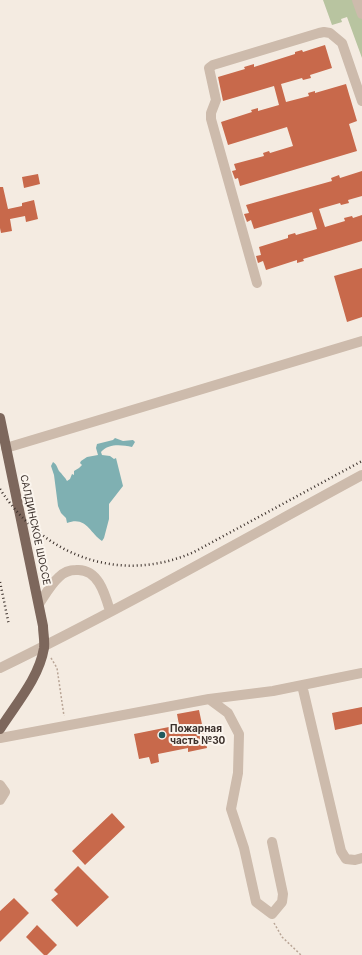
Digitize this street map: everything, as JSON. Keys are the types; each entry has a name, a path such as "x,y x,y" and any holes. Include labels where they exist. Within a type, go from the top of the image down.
{"main road":[{"name":"САЛДИНСКОЕ ШОССЕ","path":"0,418 43,626 44,646 40,664 32,680 0,729"}],"lane":[{"path":"357,0 362,14"},
{"path":"257,283 210,119 216,100 209,68 213,65 318,33 330,33 342,43 362,101"},
{"path":"6,448 362,341"},
{"path":"0,668 110,611 362,475"},
{"path":"38,604 53,584 63,574 68,571 81,570 93,575 97,579 105,595 110,611"},
{"path":"0,738 209,699 273,691 362,673"},
{"path":"302,685 341,851 346,859 355,860 362,858"},
{"path":"209,699 228,713 239,734 238,773 231,809 244,848 256,902 272,914 282,902 284,894 272,842"},
{"path":"0,785 5,792 0,800"}],"path":[{"path":"44,646 57,668 66,726"},
{"path":"272,914 274,924 282,937 301,955"}],"green space":[{"path":"323,0 362,0 362,58 347,17 341,19 342,22 332,25"}],"water":[{"path":"115,438 123,441 133,440 135,442 132,447 120,445 112,446 101,452 102,455 110,456 114,459 116,458 123,486 109,504 109,519 102,541 83,523 73,521 67,523 66,518 61,513 58,506 54,475 51,466 53,462 55,463 67,481 70,479 72,474 74,475 74,471 82,465 80,463 81,461 87,457 98,455 96,448 97,444 113,440"}],"building":[{"path":"325,45 332,68 310,75 311,78 303,80 302,78 281,84 286,102 309,96 308,93 315,91 315,93 346,84 357,121 349,124 357,151 240,186 238,178 235,179 232,171 236,170 234,164 264,156 263,153 269,151 270,153 293,146 287,127 228,145 221,122 252,112 251,110 258,108 258,111 279,105 274,86 223,101 218,77 245,69 244,67 254,64 254,67 295,54 295,52 302,50 303,52"},
{"path":"362,171 362,196 348,200 349,203 341,205 340,203 319,209 325,227 345,221 344,218 352,216 353,218 362,215 362,241 303,259 304,261 297,263 297,260 266,270 263,261 258,263 256,256 261,255 259,247 288,238 288,235 295,233 296,235 317,229 312,212 254,229 251,220 247,222 244,214 249,213 246,205 332,181 331,178 339,175 340,178"},
{"path":"38,174 40,184 24,188 22,177"},
{"path":"0,187 3,187 8,209 22,206 22,203 34,200 38,219 26,222 25,216 10,219 12,231 1,233"},
{"path":"362,268 362,317 347,322 334,276"},
{"path":"362,707 362,724 335,730 332,713"},
{"path":"199,710 207,748 188,752 188,748 158,754 159,762 151,764 149,757 139,759 134,734 179,725 177,714"},
{"path":"112,813 125,827 85,865 72,851"},
{"path":"78,866 109,897 77,927 51,900 58,894 54,890"},
{"path":"14,898 29,913 0,942 0,911"},
{"path":"37,925 57,945 47,955 44,955 26,937"}],"railway":[{"path":"0,489 18,512 38,532 61,547 85,558 111,564 139,566 166,562 194,552 362,461"},
{"path":"0,582 9,625"}],"place":[{"name":"Пожарная часть №30","path":"162,735"}]}
